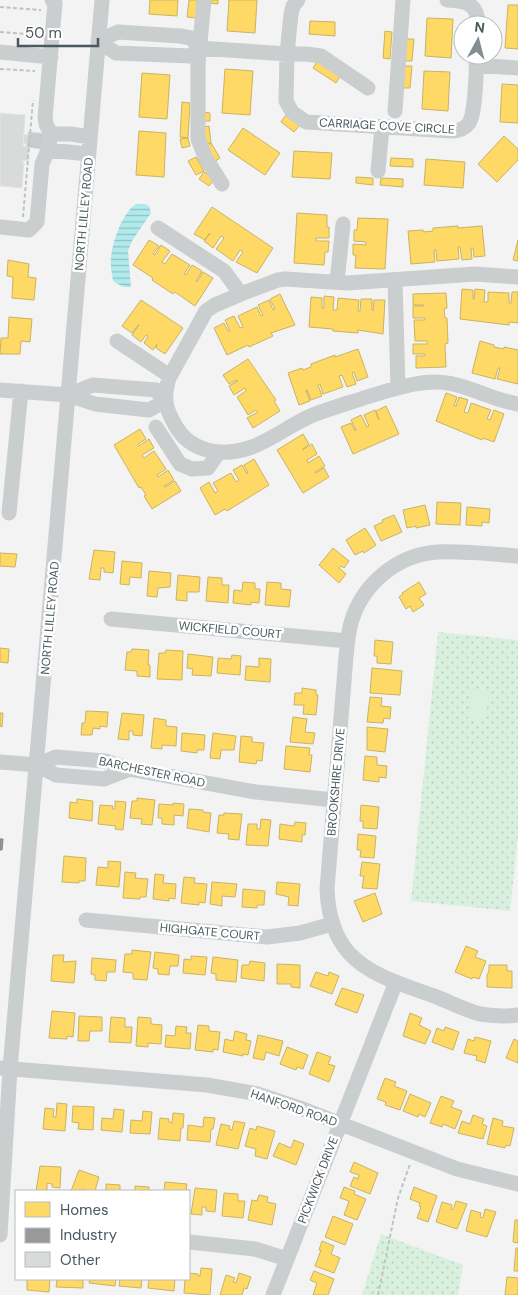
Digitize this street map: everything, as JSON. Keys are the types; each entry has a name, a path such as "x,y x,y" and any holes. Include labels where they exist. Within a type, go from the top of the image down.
{"street":[{"name":"NORTH LILLEY ROAD","path":"0,1235 5,1068 37,765 102,0"},
{"path":"204,0 199,48 198,139 205,157 222,184"},
{"name":"CARRIAGE COVE CIRCLE","path":"298,0 291,14 287,54 286,97 289,106 296,116 306,122 450,131 465,127 469,123 473,112 477,65"},
{"path":"395,111 403,0"},
{"path":"447,0 461,1 471,5 478,15"},
{"path":"0,227 28,230 37,222 42,164 41,140 51,57 55,3 46,5"},
{"path":"98,41 118,32 180,36 192,38 199,48"},
{"path":"98,41 116,53 191,56 199,48 320,56 368,88"},
{"path":"0,52 51,57"},
{"path":"503,65 518,68"},
{"path":"378,171 382,127"},
{"path":"41,140 70,134 90,138"},
{"path":"41,140 89,154"},
{"path":"337,282 343,224"},
{"path":"158,228 224,271 241,294"},
{"path":"518,277 474,274 364,282 278,280 241,294 206,312 170,376 165,401 167,411 185,438 195,446 219,452 235,452 249,448 301,420 323,411 416,383 446,382 461,385 518,404"},
{"path":"395,280 398,388"},
{"path":"117,342 170,376"},
{"path":"0,390 68,395 95,404 149,410 165,401"},
{"path":"9,513 21,391"},
{"path":"156,427 180,464 192,470 208,468 219,452"},
{"name":"BROOKSHIRE DRIVE","path":"518,556 436,552 412,557 396,565 376,580 361,599 350,625 348,641 327,890 332,924 342,944 356,959 373,972 476,1013 496,1016 518,1015"},
{"name":"WICKFIELD COURT","path":"111,619 348,641"},
{"path":"0,762 37,765"},
{"name":"BARCHESTER ROAD","path":"37,765 56,775 104,779 130,769 264,794 334,800"},
{"name":"HIGHGATE COURT","path":"86,920 267,937 300,933 332,924"},
{"name":"PICKWICK DRIVE","path":"273,1295 396,982"},
{"name":"HANFORD ROAD","path":"5,1068 233,1089 277,1100 457,1169 518,1184"},
{"path":"190,1242 248,1248 287,1258"}],"path":[{"path":"0,6 46,5"},
{"path":"0,32 39,35"},
{"path":"0,70 35,71"},
{"path":"22,224 41,140"},
{"path":"378,1295 398,1198 412,1160"}],"green space":[{"path":"438,632 518,640 518,835 510,911 411,901"},
{"path":"472,689 489,691 485,721 468,719"},
{"path":"381,1234 463,1265 458,1295 362,1295"}],"water":[{"path":"136,204 149,206 151,213 132,241 128,251 131,287 126,287 113,281 111,257 122,221"}],"building: Homes":[{"path":"150,0 178,0 177,16 149,14"},
{"path":"189,0 197,0 196,18 187,17"},
{"path":"210,0 218,0 218,4 209,3"},
{"path":"229,0 257,0 255,33 227,31"},
{"path":"508,5 518,5 518,49 505,48"},
{"path":"427,18 453,19 451,58 425,56"},
{"path":"310,21 335,22 335,36 309,34"},
{"path":"385,31 392,32 390,59 383,58"},
{"path":"406,39 414,39 412,61 404,61"},
{"path":"318,60 341,75 336,83 313,68"},
{"path":"404,66 412,66 410,88 403,88"},
{"path":"225,69 253,71 250,115 222,113"},
{"path":"424,71 450,72 448,111 422,109"},
{"path":"142,73 170,75 167,119 139,117"},
{"path":"502,84 518,85 518,123 500,122"},
{"path":"182,102 190,103 188,138 180,137"},
{"path":"204,112 210,113 210,121 203,121"},
{"path":"286,115 300,125 294,132 281,122"},
{"path":"209,126 211,143 204,144 203,127"},
{"path":"243,128 280,153 265,175 228,150"},
{"path":"139,131 166,133 164,177 136,175"},
{"path":"504,136 518,149 518,160 497,182 478,164"},
{"path":"188,138 190,146 182,148 180,139"},
{"path":"211,143 220,158 214,162 206,148"},
{"path":"294,151 332,153 330,179 292,177"},
{"path":"196,157 204,171 196,175 188,161"},
{"path":"391,158 413,159 413,167 390,166"},
{"path":"426,159 465,162 463,188 424,185"},
{"path":"204,172 214,179 209,186 199,179"},
{"path":"356,177 373,178 373,185 356,183"},
{"path":"381,178 403,179 403,187 380,185"},
{"path":"212,207 273,248 257,273 236,262 243,252 240,250 233,261 216,249 224,238 221,236 213,248 205,240 194,234"},
{"path":"297,213 327,215 329,238 316,238 316,241 329,241 328,252 325,252 324,265 294,263"},
{"path":"358,218 388,219 385,269 355,268 356,255 353,255 353,244 366,245 366,242 354,241 354,230 357,230"},
{"path":"458,226 458,228 482,226 485,256 474,257 473,248 471,248 472,259 462,260 460,247 458,247 459,259 437,261 436,250 434,250 435,262 411,264 408,231 433,231 433,228"},
{"path":"149,240 159,246 153,254 155,255 161,245 170,251 162,262 165,264 172,254 190,265 184,274 186,275 192,265 202,271 197,282 203,272 213,278 195,306 175,292 173,294 133,265"},
{"path":"518,240 518,261 513,260"},
{"path":"8,260 29,264 28,277 36,278 34,300 12,298 13,277 7,276"},
{"path":"462,289 473,290 473,299 475,289 485,290 484,302 488,302 488,292 509,293 509,303 511,303 512,292 518,292 518,323 509,322 509,325 460,319"},
{"path":"446,293 447,308 444,309 445,318 447,318 448,343 445,344 446,367 416,368 416,356 425,356 425,354 413,354 413,344 427,344 427,341 415,341 414,320 425,320 425,318 413,318 413,306 424,305 413,305 413,294"},
{"path":"280,294 295,325 271,333 273,336 227,355 214,328 224,323 228,331 230,331 225,320 234,316 240,328 243,327 238,316 257,307 261,316 263,315 258,305 269,300 273,310 275,309 270,299"},
{"path":"324,296 334,297 333,310 337,310 338,298 359,300 358,311 360,311 361,299 372,299 373,311 374,300 385,300 383,334 358,330 358,333 333,331 333,329 309,327 311,297 322,298 322,308 324,308"},
{"path":"141,300 183,328 165,354 156,348 157,344 153,350 144,343 148,336 146,335 141,342 132,335 139,325 132,333 122,326"},
{"path":"9,317 32,319 30,342 21,341 20,354 0,354 1,338 8,338"},
{"path":"480,341 494,345 494,347 518,350 518,384 497,379 500,368 498,368 495,379 472,373"},
{"path":"358,349 368,377 357,381 354,372 352,373 356,384 347,387 342,375 339,376 343,387 323,394 320,384 318,385 322,396 311,400 306,390 310,401 299,405 288,373 302,368 303,370 311,367 311,364"},
{"path":"248,359 276,400 274,401 280,411 253,428 247,418 258,412 256,410 248,415 237,397 246,391 245,388 234,395 229,386 238,381 229,384 223,375"},
{"path":"446,393 457,397 454,406 456,406 459,397 468,400 464,412 468,413 471,403 491,410 487,419 490,420 494,410 504,414 494,442 483,438 482,440 436,421"},
{"path":"386,406 399,434 353,454 341,427 351,423 355,431 351,420 361,415 367,427 369,426 364,415 375,410 379,420 376,411"},
{"path":"140,429 146,439 138,444 139,446 149,439 154,448 142,455 144,458 154,451 166,469 157,475 158,477 168,470 174,480 164,486 175,481 181,491 152,509 144,496 146,495 141,487 139,488 114,445"},
{"path":"303,434 309,444 302,450 312,444 317,454 307,460 308,463 319,456 325,466 315,472 324,468 329,477 303,493 277,450"},
{"path":"254,459 269,485 227,511 225,509 215,515 200,488 209,482 215,493 218,491 213,483 231,473 236,482 239,480 233,470 242,465 247,474 244,465"},
{"path":"437,502 461,503 460,525 436,524"},
{"path":"425,505 430,525 407,528 403,510"},
{"path":"467,507 490,509 489,523 482,522 482,526 466,525"},
{"path":"394,515 402,532 381,541 374,526"},
{"path":"365,528 376,545 364,553 363,551 355,555 346,540"},
{"path":"333,548 349,561 344,568 341,566 339,568 346,574 339,583 319,565"},
{"path":"94,550 115,552 113,573 104,572 104,568 101,568 100,580 89,579"},
{"path":"0,553 17,554 15,567 0,566"},
{"path":"122,561 142,563 141,578 130,577 129,585 120,584"},
{"path":"149,571 171,573 170,587 158,588 157,597 147,596"},
{"path":"178,575 200,577 199,592 187,592 187,601 176,600"},
{"path":"208,577 222,578 222,585 229,585 228,603 206,601"},
{"path":"243,582 255,583 255,589 260,589 259,603 251,602 251,605 233,603 234,590 242,591"},
{"path":"267,582 281,583 281,589 291,590 289,607 265,605"},
{"path":"419,582 426,594 419,598 424,605 413,612 410,606 406,609 399,597"},
{"path":"375,640 393,642 391,664 377,663 377,656 374,656"},
{"path":"0,648 9,649 8,663 0,662"},
{"path":"132,649 149,650 148,665 150,665 150,677 137,676 137,671 125,670 127,652 131,652"},
{"path":"166,650 183,651 182,680 157,679 159,653 165,653"},
{"path":"188,654 213,657 211,676 192,675 193,669 187,668"},
{"path":"232,655 241,656 240,675 217,673 218,658 231,659"},
{"path":"259,658 271,659 270,682 245,680 246,666 259,667"},
{"path":"372,668 402,671 400,695 370,693"},
{"path":"302,688 316,690 316,695 318,695 316,715 303,714 304,705 294,705 295,693 302,693"},
{"path":"370,697 382,698 381,706 391,707 390,719 384,718 383,723 367,722"},
{"path":"86,711 108,712 107,727 93,728 92,735 81,735"},
{"path":"0,713 3,713 2,727 0,726"},
{"path":"122,713 144,715 142,736 133,735 133,731 129,731 129,740 118,739"},
{"path":"293,717 307,719 305,732 315,733 313,744 290,742"},
{"path":"154,718 166,720 166,726 177,727 176,746 162,745 162,749 151,748"},
{"path":"367,727 388,729 385,752 367,750"},
{"path":"182,733 205,735 204,750 197,750 197,753 181,751"},
{"path":"213,733 236,736 234,750 221,750 220,759 210,758"},
{"path":"241,736 252,737 252,742 264,743 262,761 257,760 256,764 239,762"},
{"path":"286,746 310,748 309,755 312,755 310,772 284,769"},
{"path":"365,756 377,757 377,765 387,766 386,778 379,777 379,782 363,780"},
{"path":"137,798 155,800 152,825 141,824 142,819 130,818 132,801 137,801"},
{"path":"77,799 93,801 92,821 69,818 70,802 77,803"},
{"path":"115,801 126,802 123,830 115,829 116,826 98,824 100,805 113,806 112,809 115,809"},
{"path":"173,803 184,804 183,816 174,815 174,825 162,824 162,818 158,818 159,804 173,805"},
{"path":"361,805 379,807 377,829 363,828 363,821 360,821"},
{"path":"189,809 203,810 203,812 211,813 209,832 187,828"},
{"path":"224,813 242,814 239,840 228,839 229,834 217,833 219,815 224,815"},
{"path":"261,819 271,820 268,846 246,845 248,824 257,824 257,829 260,829"},
{"path":"295,822 306,823 302,842 279,839 280,824 294,826"},
{"path":"358,834 376,836 374,858 360,857 361,850 357,850"},
{"path":"64,856 86,858 85,881 79,881 79,883 62,882"},
{"path":"108,861 121,862 119,887 96,885 98,867 108,868"},
{"path":"362,862 380,864 377,889 362,888 364,876 360,876"},
{"path":"125,872 136,873 135,878 148,879 146,897 140,897 140,899 123,898"},
{"path":"155,874 164,875 163,883 176,884 175,899 169,898 169,901 153,899"},
{"path":"184,877 195,878 194,883 207,884 205,903 199,902 199,905 181,903"},
{"path":"212,882 237,884 235,897 222,896 222,906 210,904"},
{"path":"277,882 300,884 298,906 288,905 289,897 276,894"},
{"path":"243,889 265,891 264,905 257,905 257,908 242,907"},
{"path":"375,893 382,914 363,922 354,901"},
{"path":"466,946 478,951 475,957 486,961 479,979 473,977 472,979 455,972"},
{"path":"132,950 151,952 147,980 133,979 133,973 123,972 125,954 132,954"},
{"path":"155,952 179,955 178,966 170,966 169,975 158,974 158,969 153,968"},
{"path":"53,955 64,955 63,962 76,961 74,983 51,981"},
{"path":"191,956 207,957 205,975 183,973 184,959 191,960"},
{"path":"213,957 238,960 236,982 216,980 216,974 211,973"},
{"path":"92,958 116,960 115,972 107,972 106,981 95,980 95,975 91,974"},
{"path":"250,961 265,963 264,981 241,978 242,965 249,965"},
{"path":"277,964 300,965 300,988 291,987 291,984 277,984"},
{"path":"489,965 507,965 507,971 512,971 512,988 487,987"},
{"path":"316,972 328,976 329,972 339,976 332,994 310,986"},
{"path":"342,988 364,995 357,1013 335,1005"},
{"path":"52,1011 75,1013 73,1037 67,1036 67,1039 49,1038"},
{"path":"410,1013 422,1018 419,1025 431,1031 425,1044 403,1036"},
{"path":"79,1016 102,1017 102,1031 90,1031 89,1041 78,1041"},
{"path":"111,1017 125,1018 125,1027 132,1027 131,1043 109,1042"},
{"path":"138,1017 151,1018 151,1024 162,1025 161,1044 148,1043 148,1047 136,1046"},
{"path":"198,1025 209,1026 209,1031 220,1032 218,1050 213,1049 213,1052 195,1050"},
{"path":"176,1026 187,1027 186,1033 191,1033 190,1049 165,1047 166,1035 175,1036"},
{"path":"445,1027 459,1032 453,1050 432,1042 437,1028 444,1031"},
{"path":"235,1031 247,1034 246,1040 251,1041 248,1055 243,1054 243,1056 223,1052 225,1039 233,1041"},
{"path":"258,1035 283,1041 279,1056 266,1052 264,1060 253,1058"},
{"path":"475,1037 491,1041 485,1063 476,1060 477,1056 464,1053 468,1039 474,1041"},
{"path":"514,1039 518,1041 518,1063 506,1058"},
{"path":"287,1047 308,1055 303,1069 297,1067 296,1070 280,1064"},
{"path":"317,1052 331,1057 328,1064 335,1066 329,1082 309,1074"},
{"path":"385,1078 396,1082 394,1086 407,1091 400,1110 385,1105 386,1102 377,1099"},
{"path":"410,1094 431,1103 425,1117 419,1114 418,1117 403,1111"},
{"path":"441,1096 454,1101 451,1107 462,1111 455,1129 443,1124 442,1127 430,1123"},
{"path":"57,1103 67,1104 65,1131 43,1129 45,1108 54,1109 53,1117 56,1117"},
{"path":"73,1106 94,1107 93,1130 78,1129 79,1123 72,1122"},
{"path":"114,1109 124,1110 122,1132 101,1130 102,1118 113,1119"},
{"path":"143,1111 152,1112 150,1134 130,1133 131,1120 142,1121"},
{"path":"173,1113 184,1114 180,1141 158,1139 160,1118 169,1119 169,1122 172,1123"},
{"path":"473,1115 484,1119 482,1124 487,1126 483,1139 458,1133 462,1121 470,1124"},
{"path":"204,1117 215,1118 213,1129 211,1129 210,1142 187,1140 188,1125 203,1127"},
{"path":"493,1118 503,1121 502,1126 514,1128 510,1146 506,1145 505,1148 487,1144"},
{"path":"234,1121 245,1123 238,1149 216,1145 221,1124 230,1126 229,1129 232,1130"},
{"path":"257,1126 275,1131 267,1159 255,1156 256,1149 245,1146 250,1128 256,1130"},
{"path":"294,1140 304,1144 296,1165 273,1156 279,1143 291,1148"},
{"path":"354,1162 378,1173 370,1194 350,1186 354,1177 358,1179 359,1175 350,1172"},
{"path":"40,1166 61,1167 60,1188 52,1187 52,1184 47,1183 47,1190 36,1190"},
{"path":"79,1170 99,1177 95,1190 71,1190"},
{"path":"165,1182 187,1184 186,1190 164,1190"},
{"path":"106,1184 120,1185 120,1190 106,1190"},
{"path":"135,1186 149,1187 149,1190 135,1190"},
{"path":"344,1187 355,1191 354,1194 366,1199 357,1220 344,1215 349,1201 340,1198"},
{"path":"414,1187 437,1196 428,1222 417,1218 421,1207 419,1206 420,1203 410,1199"},
{"path":"195,1188 217,1190 215,1212 206,1211 206,1207 202,1207 202,1215 191,1214"},
{"path":"224,1193 238,1194 238,1201 245,1201 243,1218 222,1216"},
{"path":"259,1195 268,1197 267,1202 276,1204 272,1225 248,1220 252,1200 257,1201"},
{"path":"456,1201 467,1204 457,1229 436,1222 442,1202 452,1205 451,1209 453,1210"},
{"path":"485,1209 496,1212 487,1237 466,1231 471,1210 481,1213 480,1217 483,1218"},
{"path":"333,1216 353,1224 345,1245 325,1237"},
{"path":"515,1220 518,1220 518,1243 513,1242"},
{"path":"322,1241 334,1246 331,1254 340,1258 334,1273 315,1266"},
{"path":"516,1248 518,1248 518,1271 514,1271"},
{"path":"201,1268 212,1269 210,1295 184,1293 185,1280 190,1280 190,1273 200,1276"},
{"path":"314,1271 334,1279 328,1295 313,1295 317,1283 310,1280"},
{"path":"239,1273 251,1277 247,1289 244,1288 242,1295 220,1295 226,1275 235,1278 233,1282 236,1283"},
{"path":"507,1277 518,1278 518,1295 505,1295"},
{"path":"27,1280 50,1280 49,1292 27,1290"},
{"path":"57,1280 83,1280 83,1288 56,1287"},
{"path":"90,1280 116,1280 115,1286 89,1283"},
{"path":"120,1280 142,1280 141,1288 119,1286"},
{"path":"149,1280 175,1280 174,1291 148,1288"}],"building: Industry":[{"path":"0,839 3,839 2,850 0,850"}],"building: Other":[{"path":"0,113 25,115 23,146 29,147 28,161 23,160 22,188 0,186"},
{"path":"28,132 45,133 44,149 27,147 27,144 24,144 23,134 28,135"}],"tunnel":[{"path":"34,148 36,133"}]}
